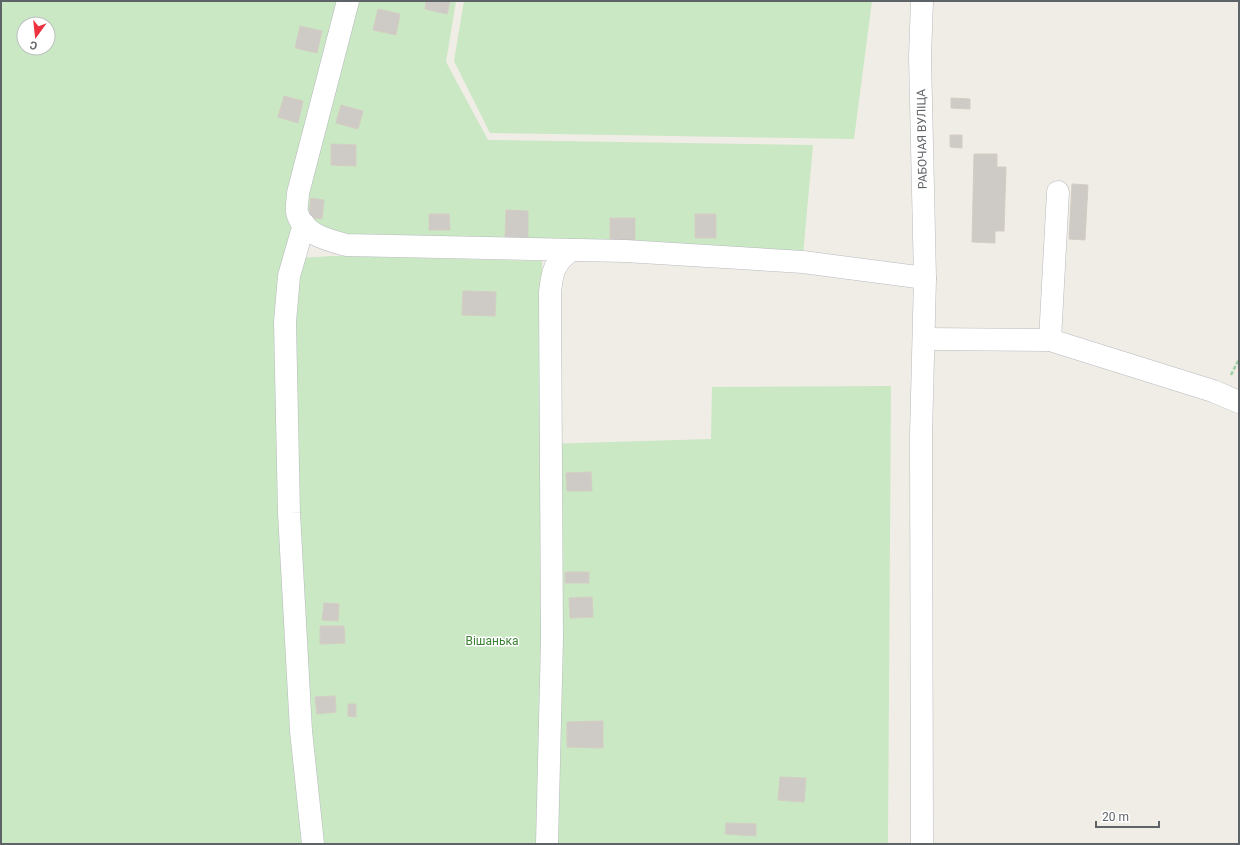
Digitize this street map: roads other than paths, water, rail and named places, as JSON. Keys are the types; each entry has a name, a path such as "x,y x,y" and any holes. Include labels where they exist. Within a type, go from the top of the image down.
{"street":[{"path":"348,1 298,193 297,213 304,224 317,236 346,245 625,251 803,262 925,278"},
{"name":"РАБОЧАЯ ВУЛІЦА","path":"922,1 920,57 925,278 921,436 922,844"},
{"path":"1050,340 1058,192"},
{"path":"304,224 289,276 285,322 289,513 301,730 313,844"},
{"path":"547,844 552,639 550,293 555,268 561,258 572,250"},
{"path":"924,339 1050,340 1199,386 1239,402"}],"park label":[{"name":"Вішанька","path":"492,641"}]}
